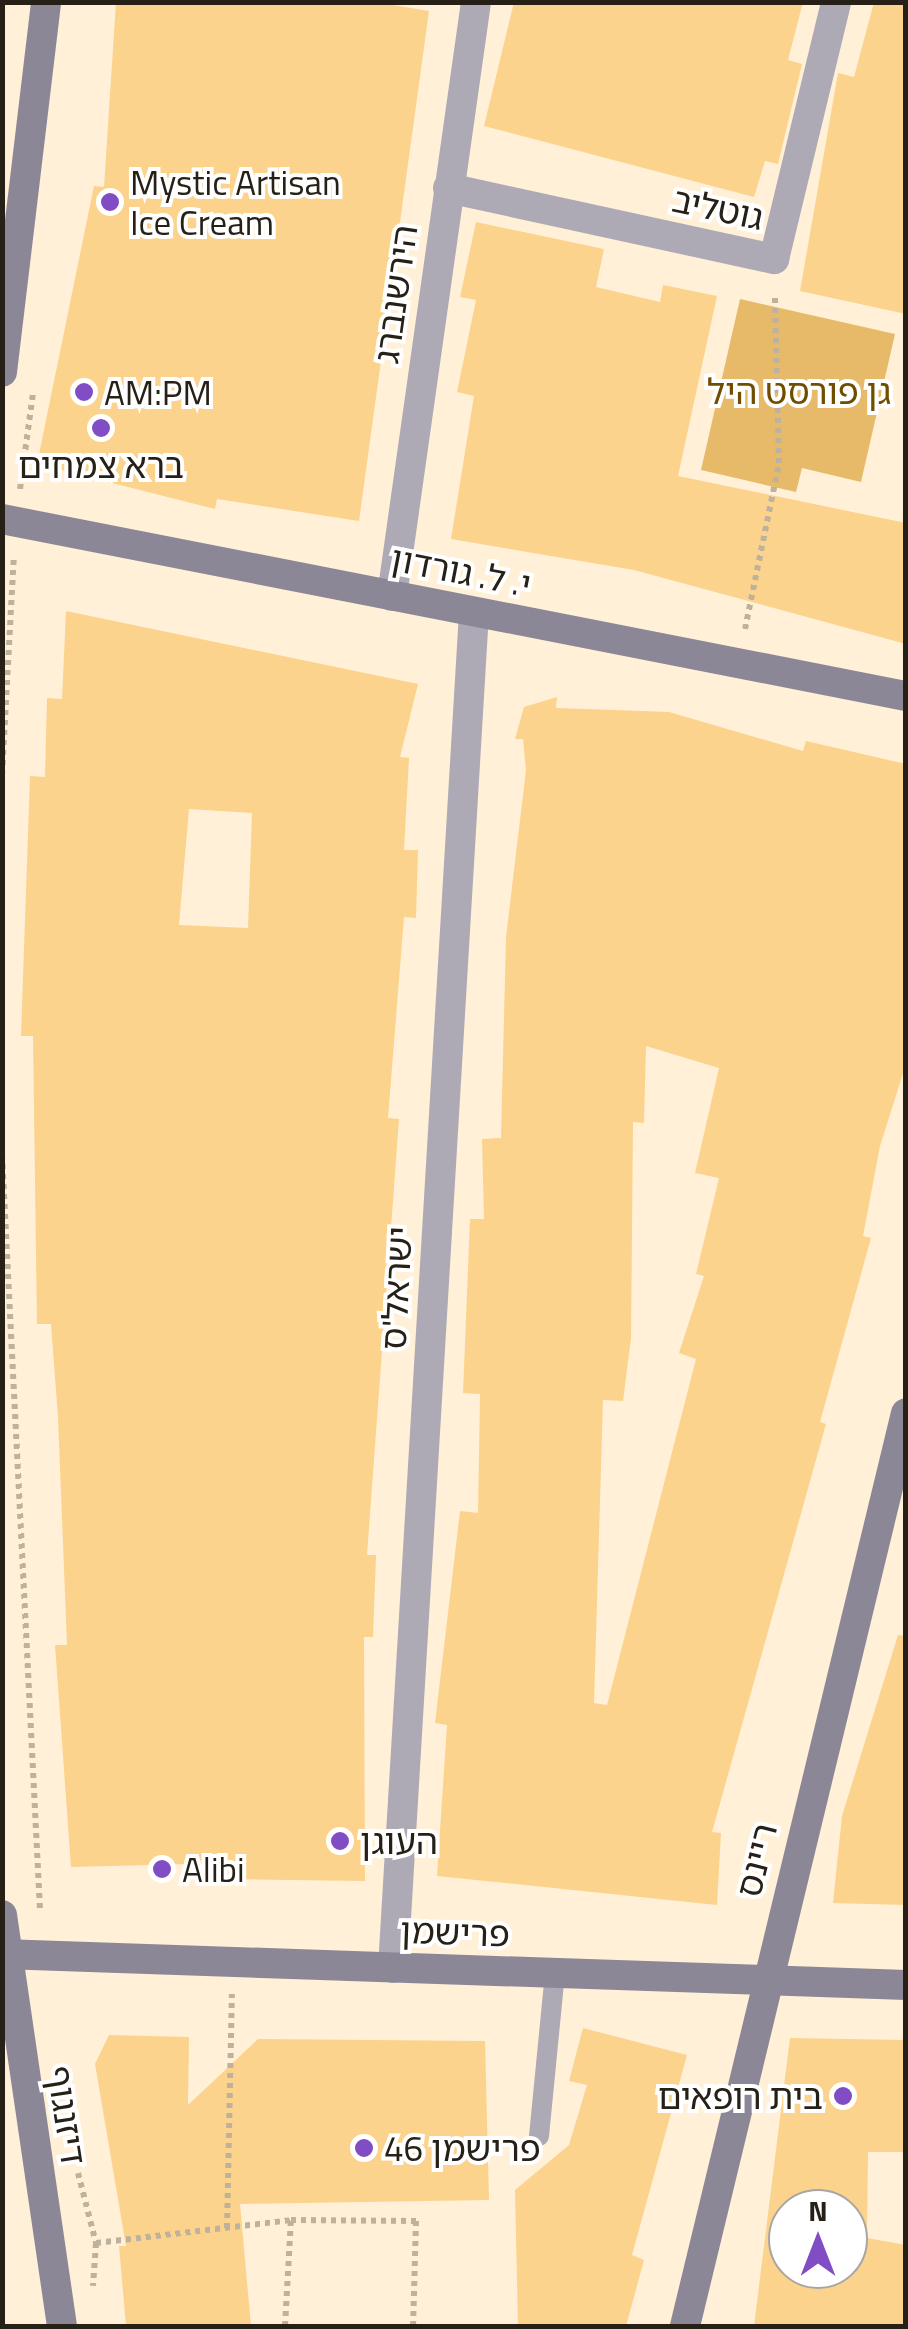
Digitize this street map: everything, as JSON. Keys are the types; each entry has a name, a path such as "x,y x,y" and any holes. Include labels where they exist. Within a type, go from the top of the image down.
{"street":[{"path":"2,372 46,2"},
{"name":"הירשנברג","path":"392,596 476,2"},
{"name":"גוטליב","path":"448,188 774,259 836,2"},
{"name":"י. ל. גורדון","path":"9,520 474,612 738,659 906,696"},
{"name":"ישראל'ס","path":"393,1968 474,612"},
{"name":"ריינס","path":"685,2326 765,1980 906,1413"},
{"name":"דיזנגוף","path":"2,1915 3,1954 62,2326"},
{"name":"פרישמן","path":"3,1954 906,1985"}],"lane":[{"path":"539,2136 555,1973"}],"path":[{"path":"738,659 780,463 774,259"},
{"path":"2,775 9,520"},
{"path":"2,1154 43,1956"},
{"path":"226,2228 233,1962"},
{"path":"74,2168 87,2187 96,2243 94,2309"},
{"path":"50,2248 291,2220 416,2220 413,2326"},
{"path":"286,2326 291,2220"}],"green space":[{"name":"גן פורסט היל","path":"740,299 895,334 861,482 802,468 796,492 701,470"}],"building":[{"path":"116,2 375,2 429,11 359,521 217,499 215,509 37,464 94,186 104,187"},
{"path":"514,2 803,2 788,60 802,64 778,164 765,161 754,197 484,126"},
{"path":"874,2 906,2 906,314 800,291 838,73 854,77"},
{"path":"476,222 604,249 596,287 660,302 663,285 717,296 678,476 906,523 906,644 634,570 451,539 474,396 457,392 476,300 460,297"},
{"path":"66,611 418,684 400,757 409,758 404,850 418,850 416,918 404,917 388,1118 399,1119 367,1555 376,1555 373,1637 364,1637 365,1881 225,1879 226,1863 71,1867 55,1645 67,1645 58,1417 51,1324 37,1324 33,1036 21,1036 30,776 45,777 47,698 62,699","holes":["189,809 252,813 248,928 179,925"]},
{"path":"557,697 556,708 669,712 803,751 806,741 906,764 906,1064 880,1146 863,1236 871,1238 820,1422 826,1424 712,1832 721,1833 717,1905 437,1876 447,1725 435,1723 460,1511 478,1513 480,1394 463,1393 470,1219 484,1219 482,1139 501,1138 506,937 526,770 523,739 515,739 524,707","holes":["646,1046 719,1068 695,1173 719,1178 696,1274 704,1276 679,1353 696,1359 607,1705 594,1703 603,1400 623,1401 631,1338 633,1122 644,1123"]},
{"path":"898,1635 906,1636 906,1905 833,1903 842,1816"},
{"path":"583,2028 687,2055 632,2255 644,2260 626,2326 518,2326 515,2190 569,2145 587,2085 569,2081"},
{"path":"109,2035 189,2037 188,2105 258,2039 485,2041 489,2200 240,2204 251,2326 126,2326 119,2246 126,2246 95,2064"},
{"name":"בית רופאים","path":"790,2038 905,2040 904,2152 868,2152 868,2189 771,2189"},
{"name":"בית רופאים","path":"768,2214 768,2289 868,2289 868,2238 906,2245 906,2326 754,2326"}],"place":[{"name":"Mystic Artisan Ice Cream","path":"110,202"},
{"name":"AM:PM","path":"84,392"},
{"name":"ברא צמחים","path":"101,428"},
{"name":"העוגן","path":"340,1841"},
{"name":"Alibi","path":"162,1869"},
{"name":"בית רופאים","path":"843,2096"},
{"name":"פרישמן 46","path":"364,2148"}]}
